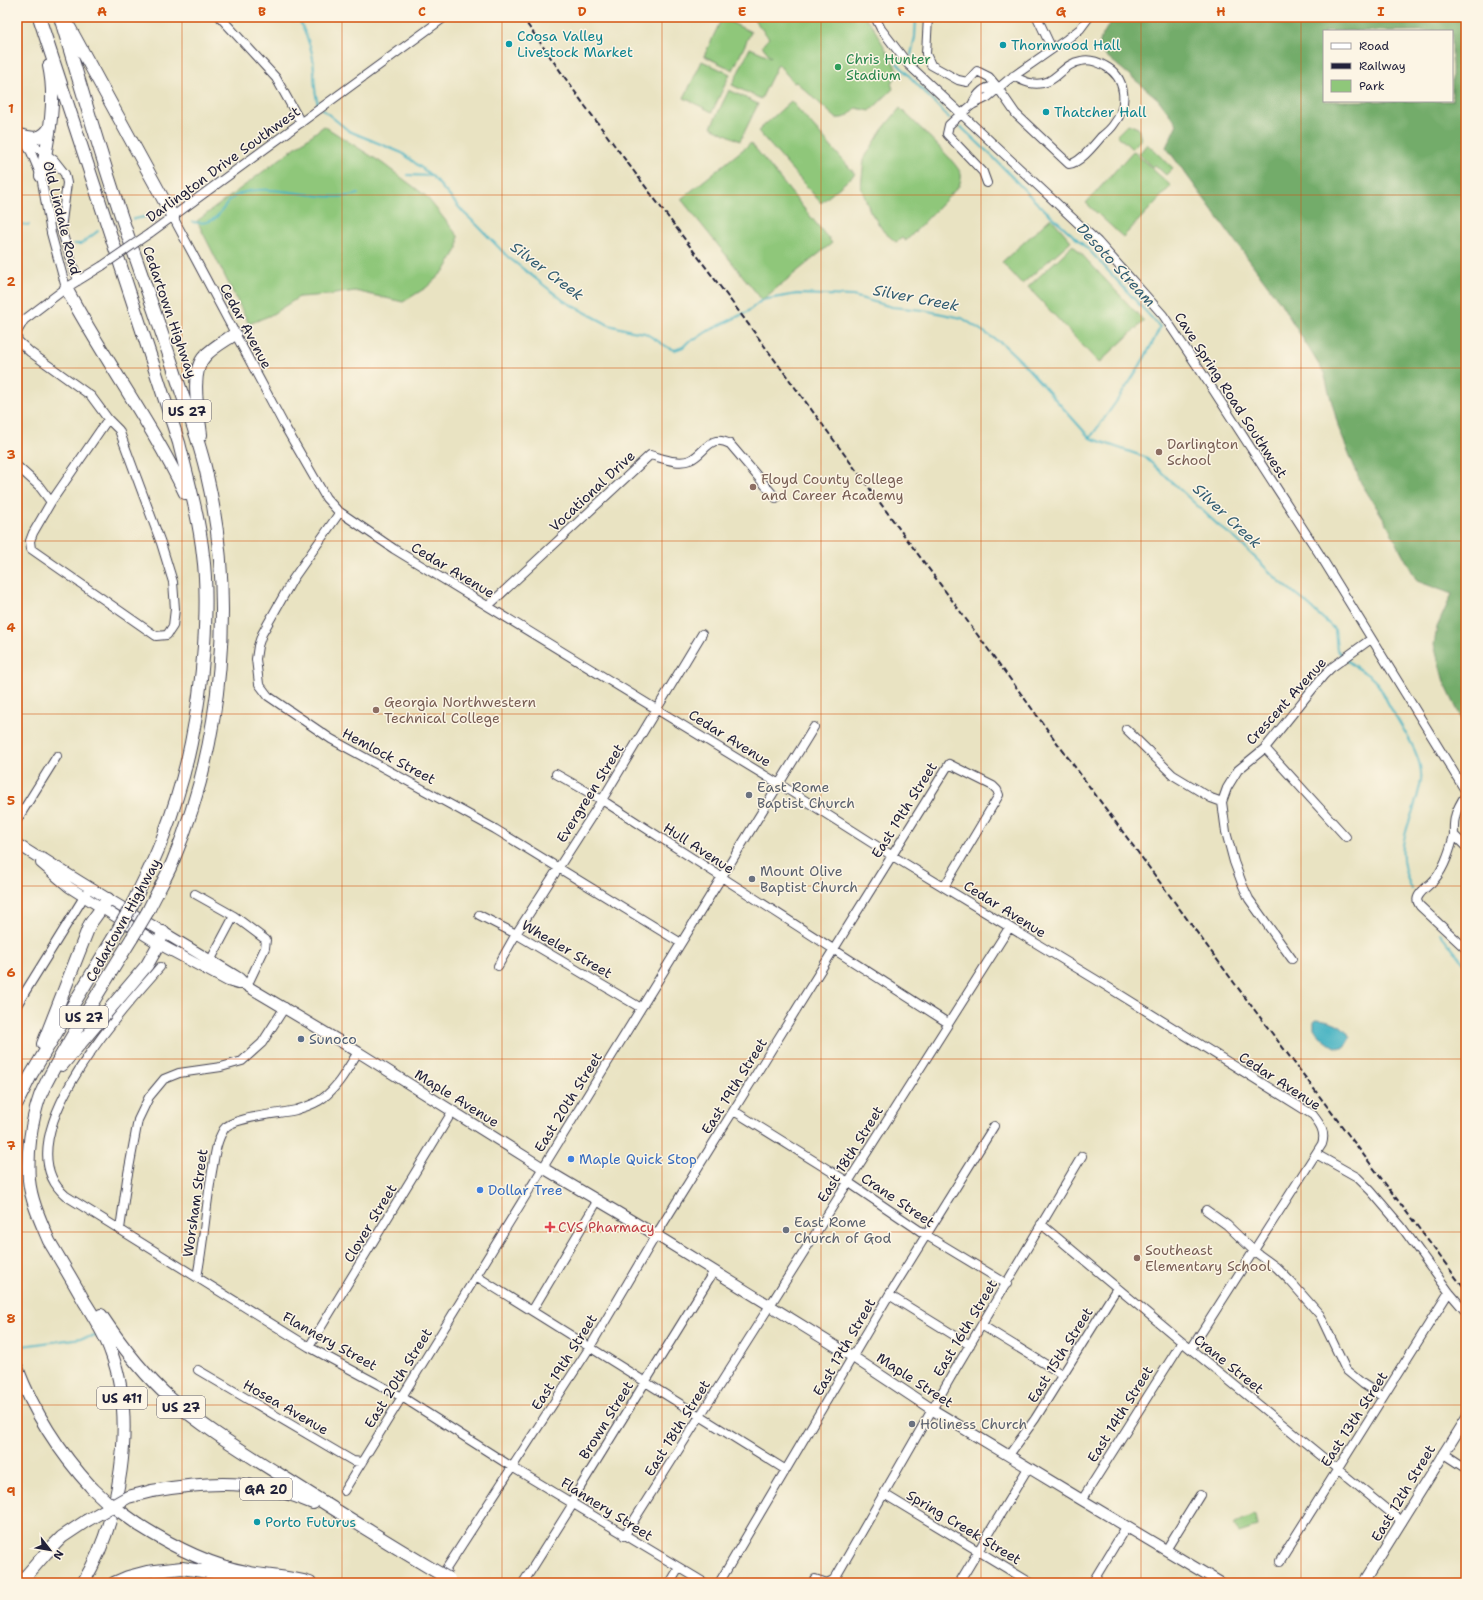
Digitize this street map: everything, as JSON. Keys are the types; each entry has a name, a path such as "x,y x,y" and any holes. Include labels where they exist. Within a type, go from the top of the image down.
{"highway":[{"name":"Cedartown Highway","path":"17,1103 31,1075 123,928 163,838 186,769 195,729 201,682 206,602 203,555 196,514 179,443 39,17"},
{"name":"Cedartown Highway","path":"42,1225 33,1200 29,1181 29,1152 40,1097 65,1048 148,911 165,878 178,847 189,817 211,734 216,703 222,605 220,552 206,470 184,399 115,196 60,17"},
{"path":"64,17 173,217"},
{"path":"42,176 50,127 53,96 51,74 47,55 47,41"},
{"path":"18,134 34,138 40,137 47,133 50,127"},
{"path":"66,288 122,385 147,421 196,514"},
{"path":"206,470 195,381 203,357 235,334"},
{"path":"31,1075 90,924 105,903"},
{"path":"40,1097 63,1063 147,965 159,944 163,932"},
{"name":"US 27","path":"42,1225 54,1240 86,1293 121,1343 154,1382 171,1399 226,1439 372,1533 451,1581"},
{"name":"US 411","path":"42,1225 49,1241 106,1339 119,1374 122,1397 123,1454 118,1482 108,1523 83,1583"},
{"path":"17,1368 34,1407 47,1430 62,1452 92,1488 108,1502 140,1525 182,1550 226,1567 245,1572 310,1583"},
{"name":"GA 20","path":"20,1583 62,1537 86,1521 128,1497 177,1487 226,1483 256,1486 299,1497 372,1533"},
{"path":"114,1583 128,1577 147,1572 182,1568 281,1583"}],"main road":[{"path":"17,844 36,856 44,859 87,892 105,903"},
{"name":"Maple Avenue","path":"105,903 133,908 208,965"},
{"name":"Maple Avenue","path":"105,903 123,928 239,978 246,985 358,1052 452,1112 656,1235"},
{"name":"Maple Street","path":"656,1235 853,1357 933,1410 1221,1583"},
{"name":"East 12th Street","path":"1364,1583 1466,1418"}],"street":[{"path":"220,17 276,78 305,120"},
{"name":"Darlington Drive Southwest","path":"17,332 24,320 66,288 102,266 173,217 445,17"},
{"name":"Cave Spring Road Southwest","path":"875,17 881,30 908,64 1098,242 1163,315 1223,404 1320,556 1466,793"},
{"path":"928,17 926,54 931,65 958,80 966,82 977,72 989,77 996,89 1016,114 1070,164 1073,164 1080,159 1115,124 1119,115 1123,100 1121,84 1118,76 1112,70 1099,63 1081,60 1062,70 1051,81 1045,83 1030,83 1013,76"},
{"path":"1037,17 1052,49"},
{"path":"987,183 984,172 947,134 949,125 972,105 977,95 981,91 987,87 996,89 1080,29 1086,19"},
{"name":"Old Lindale Road","path":"18,134 58,163 65,174 67,183 61,229 78,281"},
{"name":"Old Lindale Road","path":"18,134 31,152 42,176 50,233 66,288"},
{"name":"Cedar Avenue","path":"173,217 284,425 331,505 372,536 658,709 891,855 1313,1115 1322,1126 1323,1135 1323,1141 1316,1154"},
{"path":"17,337 18,341 30,352 91,396 108,419 119,430 174,582 175,609 173,626 167,635 156,636 31,549 30,541 33,533 51,502 108,419"},
{"name":"Vocational Drive","path":"488,606 650,455 676,461 689,461 699,455 708,444 718,440 724,441 730,444 776,498"},
{"path":"17,466 39,486 51,502"},
{"name":"Hemlock Street","path":"340,512 293,580 262,634 256,659 259,684 268,696 331,739 470,814 681,944"},
{"name":"Evergreen Street","path":"498,966 516,934 602,800 658,709 702,634"},
{"name":"Crescent Avenue","path":"1292,959 1249,899 1243,886 1234,862 1226,832 1222,802 1227,788 1238,770 1265,748 1331,668 1371,639"},
{"name":"East 20th Street","path":"344,1491 814,727"},
{"path":"1126,729 1173,775 1210,798 1222,802"},
{"path":"1265,748 1346,837"},
{"path":"17,820 57,756"},
{"name":"East 19th Street","path":"437,1583 590,1347 656,1235 949,764 992,786 997,790 999,795 944,887"},
{"name":"Hull Avenue","path":"556,774 602,800 948,1023"},
{"path":"1466,793 1455,814 1454,835 1441,870 1435,879 1422,891 1417,902 1466,949"},
{"path":"1454,835 1466,847"},
{"path":"17,1005 87,892"},
{"path":"195,894 234,916 266,940 265,948 246,985"},
{"name":"Wheeler Street","path":"479,915 516,934 641,1008"},
{"path":"208,965 234,916"},
{"name":"East 18th Street","path":"624,1536 1009,928"},
{"name":"Flannery Street","path":"160,967 108,1029 76,1073 57,1108 50,1131 47,1152 52,1179 59,1190 66,1196 310,1347 402,1396 512,1467 624,1536 705,1583"},
{"path":"120,1229 127,1178 138,1120 149,1097 164,1079 179,1073 242,1061 262,1043 285,1007"},
{"name":"Worsham Street","path":"197,1277 204,1237 208,1192 218,1139 224,1128 229,1124 295,1110 313,1104 324,1098 344,1075 358,1052"},
{"name":"Crane Street","path":"734,1111 848,1182 926,1235 1007,1284"},
{"name":"Clover Street","path":"310,1347 452,1112"},
{"name":"East 17th Street","path":"719,1583 889,1295 994,1126"},
{"path":"1191,1349 1316,1154 1357,1177 1371,1191 1401,1226 1449,1292 1466,1312"},
{"name":"East 16th Street","path":"815,1580 827,1583 833,1580 1082,1156"},
{"path":"532,1311 598,1200"},
{"path":"1206,1210 1227,1225 1254,1251 1276,1267 1313,1306 1330,1335 1346,1370 1383,1397"},
{"name":"Crane Street","path":"1041,1224 1182,1342 1402,1522"},
{"name":"Brown Street","path":"524,1583 571,1508 571,1502 714,1271"},
{"path":"476,1276 786,1470"},
{"name":"East 15th Street","path":"1009,1455 1063,1375 1117,1288"},
{"name":"East 13th Street","path":"1280,1561 1449,1292"},
{"path":"889,1295 970,1345"},
{"path":"983,1326 1063,1375"},
{"name":"East 14th Street","path":"1082,1500 1182,1342"},
{"name":"Hosea Avenue","path":"198,1370 353,1461 362,1462"},
{"path":"1443,1453 1466,1468"},
{"path":"960,1583 1028,1468"},
{"name":"Spring Creek Street","path":"884,1494 1031,1583"},
{"path":"1166,1550 1200,1495"},
{"path":"1092,1583 1126,1527"},
{"path":"670,1583 679,1568"}],"green space":[{"name":"Chris Hunter Stadium","path":"752,17 865,17 872,25 898,71 897,76 891,83 893,89 870,111 856,108 847,116 836,118 796,82 794,83 778,64 761,99 732,85 750,48 771,57 762,46 769,38"},
{"path":"1112,17 1466,17 1466,728 1444,682 1434,645 1437,627 1452,594 1417,581 1384,519 1361,483 1339,429 1324,373 1280,302 1166,147 1177,124 1158,99 1098,49 1101,38"},
{"path":"722,18 751,32 733,70 704,56"},
{"path":"702,61 730,74 712,112 684,98"},
{"path":"729,90 758,104 740,141 711,127"},
{"path":"791,101 855,174 821,203 758,131"},
{"path":"900,108 951,160 958,168 961,177 959,186 906,241 902,238 896,242 884,232 870,211 861,187 864,159 882,130"},
{"path":"1128,124 1138,128 1141,139 1132,149 1117,135"},
{"path":"324,126 382,163 426,196 458,236 458,248 445,270 427,287 403,302 355,291 299,297 271,315 249,324 197,221"},
{"path":"751,143 832,243 762,300 681,199"},
{"path":"1147,144 1173,168 1166,175 1155,165 1152,167 1139,154"},
{"path":"1133,151 1171,186 1123,237 1086,203"},
{"path":"1051,218 1071,241 1022,284 1002,262"},
{"path":"1073,245 1144,321 1099,363 1028,287"},
{"path":"1253,1515 1255,1516 1257,1527 1239,1533 1234,1524"}],"water":[{"path":"1316,1019 1327,1020 1345,1029 1350,1038 1345,1046 1342,1048 1334,1047 1322,1038 1314,1028 1314,1021"}],"waterway":[{"name":"Silver Creek","path":"298,17 311,48 314,64 315,89 319,106"},
{"name":"Desoto Stream","path":"911,55 915,37 916,17"},
{"name":"Desoto Stream","path":"897,63 949,118"},
{"name":"Silver Creek","path":"322,109 349,131 402,153 432,176 464,213 508,257 564,301 609,325 645,333 669,348 675,350 683,347 689,341 696,339 706,332 747,312 762,300 797,294 853,296 892,307 923,310 962,318 1004,345 1021,361 1090,438 1145,457 1218,525 1237,540 1278,580 1304,601 1335,630 1337,650 1344,657"},
{"name":"Desoto Stream","path":"961,127 994,158 1035,201 1089,250 1160,327 1137,371 1090,438"},
{"path":"408,175 431,176"},
{"path":"193,222 203,223 210,221 216,217 229,201 242,193 255,190 284,191 330,197 358,194"},
{"path":"134,219 150,216"},
{"path":"17,224 29,225"},
{"path":"74,244 81,244 98,231"},
{"name":"Silver Creek","path":"1347,660 1376,682 1410,740 1419,761 1421,780 1418,796 1405,834 1403,846 1405,873 1412,889"},
{"name":"Silver Creek","path":"1440,933 1466,966"},
{"path":"22,1346 97,1336"}],"railway":[{"path":"522,17 585,106 746,321 1235,984 1466,1291"}],"place":[{"name":"Coosa Valley Livestock Market","path":"509,44"},
{"name":"Thornwood Hall","path":"1003,45"},
{"name":"Chris Hunter Stadium","path":"838,67"},
{"name":"Thatcher Hall","path":"1046,112"},
{"name":"Darlington School","path":"1159,452"},
{"name":"Floyd County College and Career Academy","path":"753,487"},
{"name":"Georgia Northwestern Technical College","path":"376,710"},
{"name":"East Rome Baptist Church","path":"749,795"},
{"name":"Mount Olive Baptist Church","path":"752,879"},
{"name":"Sunoco","path":"301,1039"},
{"name":"Maple Quick Stop","path":"571,1159"},
{"name":"Dollar Tree","path":"480,1190"},
{"name":"CVS Pharmacy","path":"550,1227"},
{"name":"East Rome Church of God","path":"786,1230"},
{"name":"Southeast Elementary School","path":"1137,1258"},
{"name":"Holiness Church","path":"912,1424"},
{"name":"Porto Futurus","path":"257,1522"}]}
